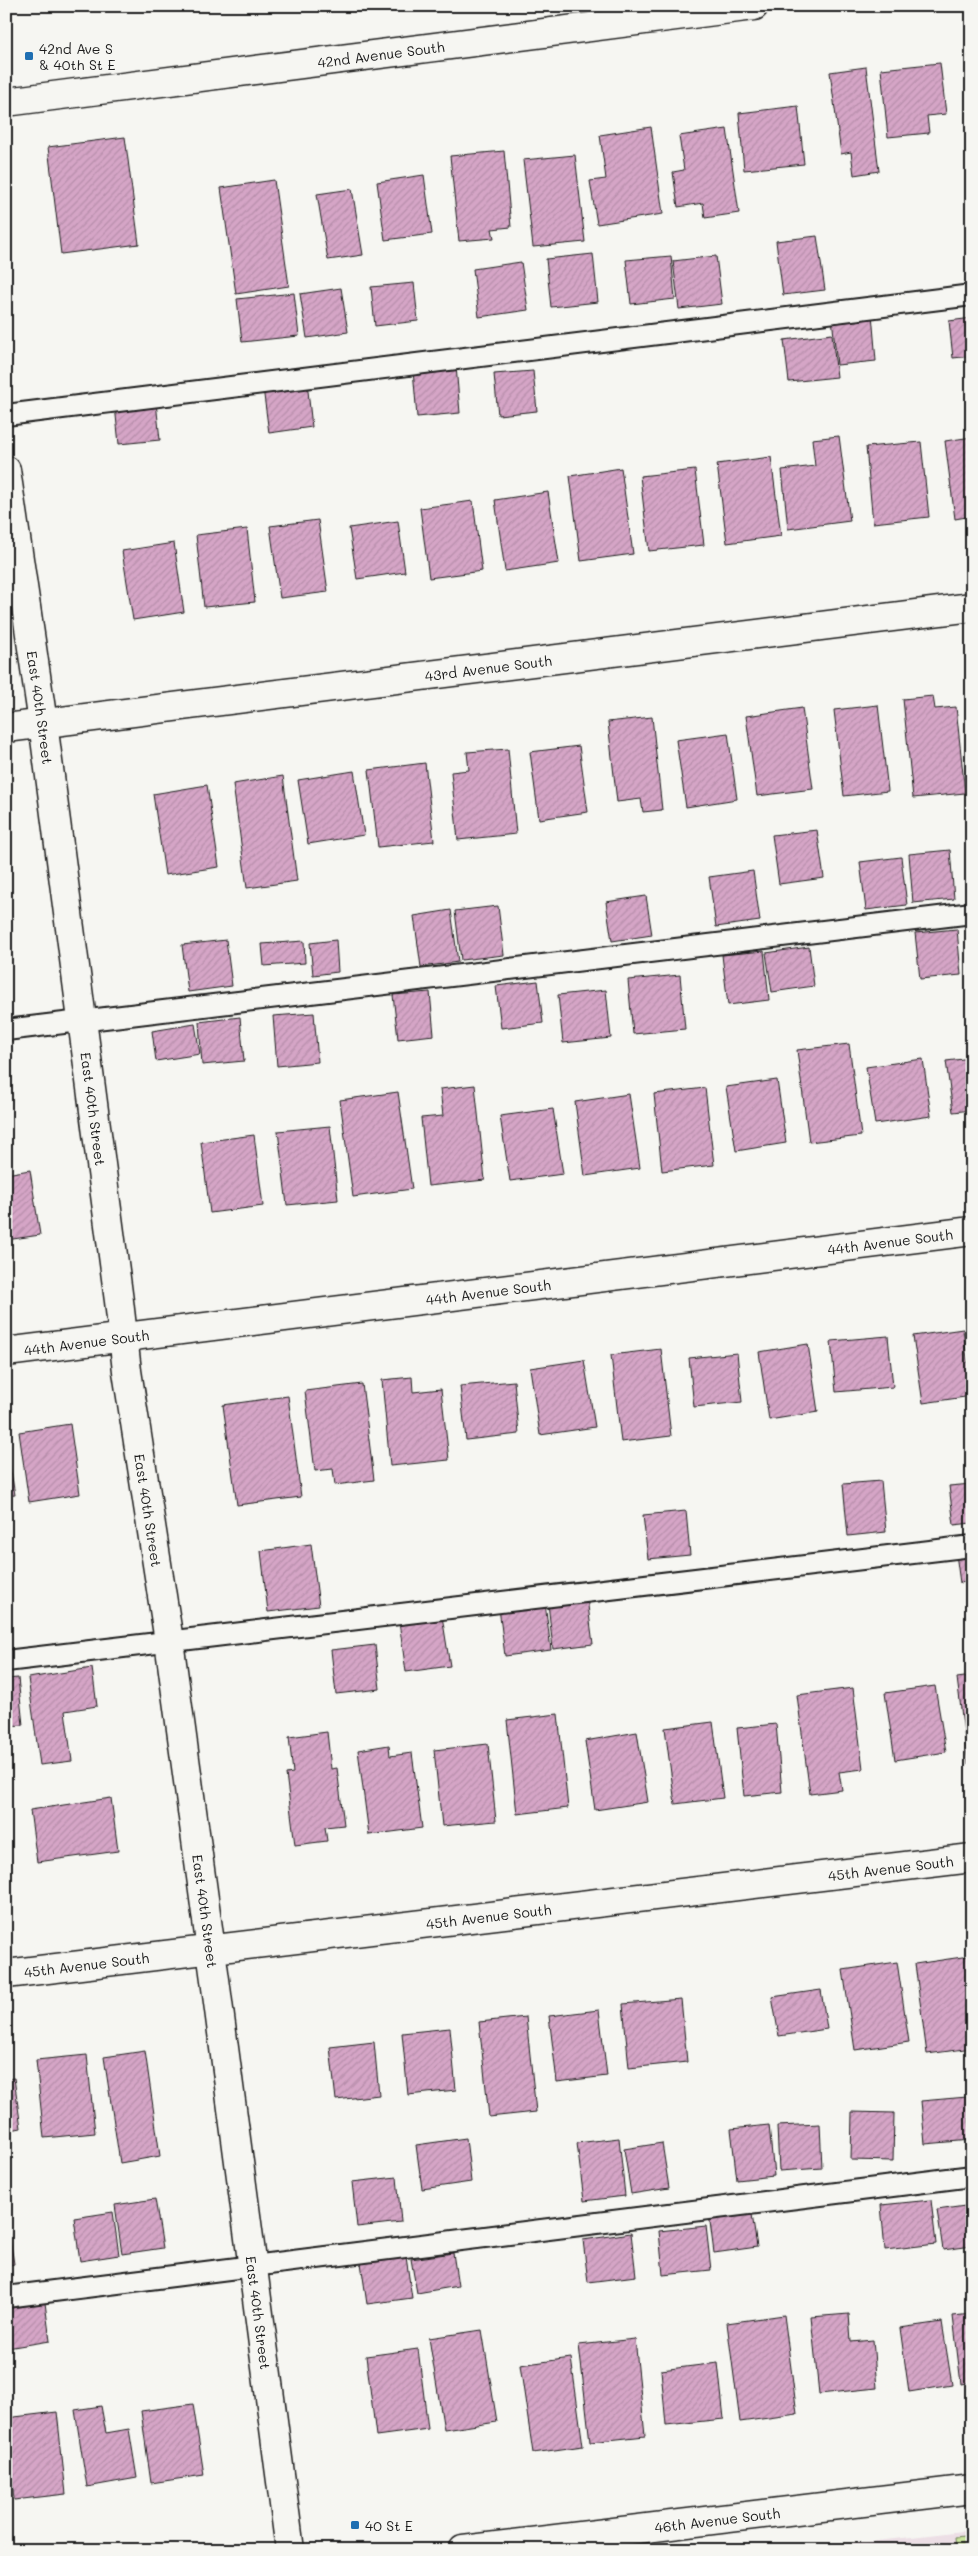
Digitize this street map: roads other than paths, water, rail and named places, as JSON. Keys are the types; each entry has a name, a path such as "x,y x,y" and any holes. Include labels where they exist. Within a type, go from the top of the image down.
{"street":[{"name":"42nd Avenue South","path":"6,102 754,6"},
{"name":"East 40th Street","path":"6,470 43,724 127,1371 169,1641 211,1948 290,2550"},
{"name":"43rd Avenue South","path":"6,728 972,607"},
{"name":"44th Avenue South","path":"6,1352 972,1232"},
{"name":"45th Avenue South","path":"6,1974 972,1858"},
{"name":"46th Avenue South","path":"463,2550 972,2489"}],"lane":[{"path":"6,415 972,295"},
{"path":"6,1030 972,913"},
{"path":"6,1660 972,1546"},
{"path":"6,2297 252,2268 972,2176"}],"place":[{"name":"42nd Ave S & 40th St E","path":"29,56"},
{"name":"40 St E","path":"355,2525"}]}
